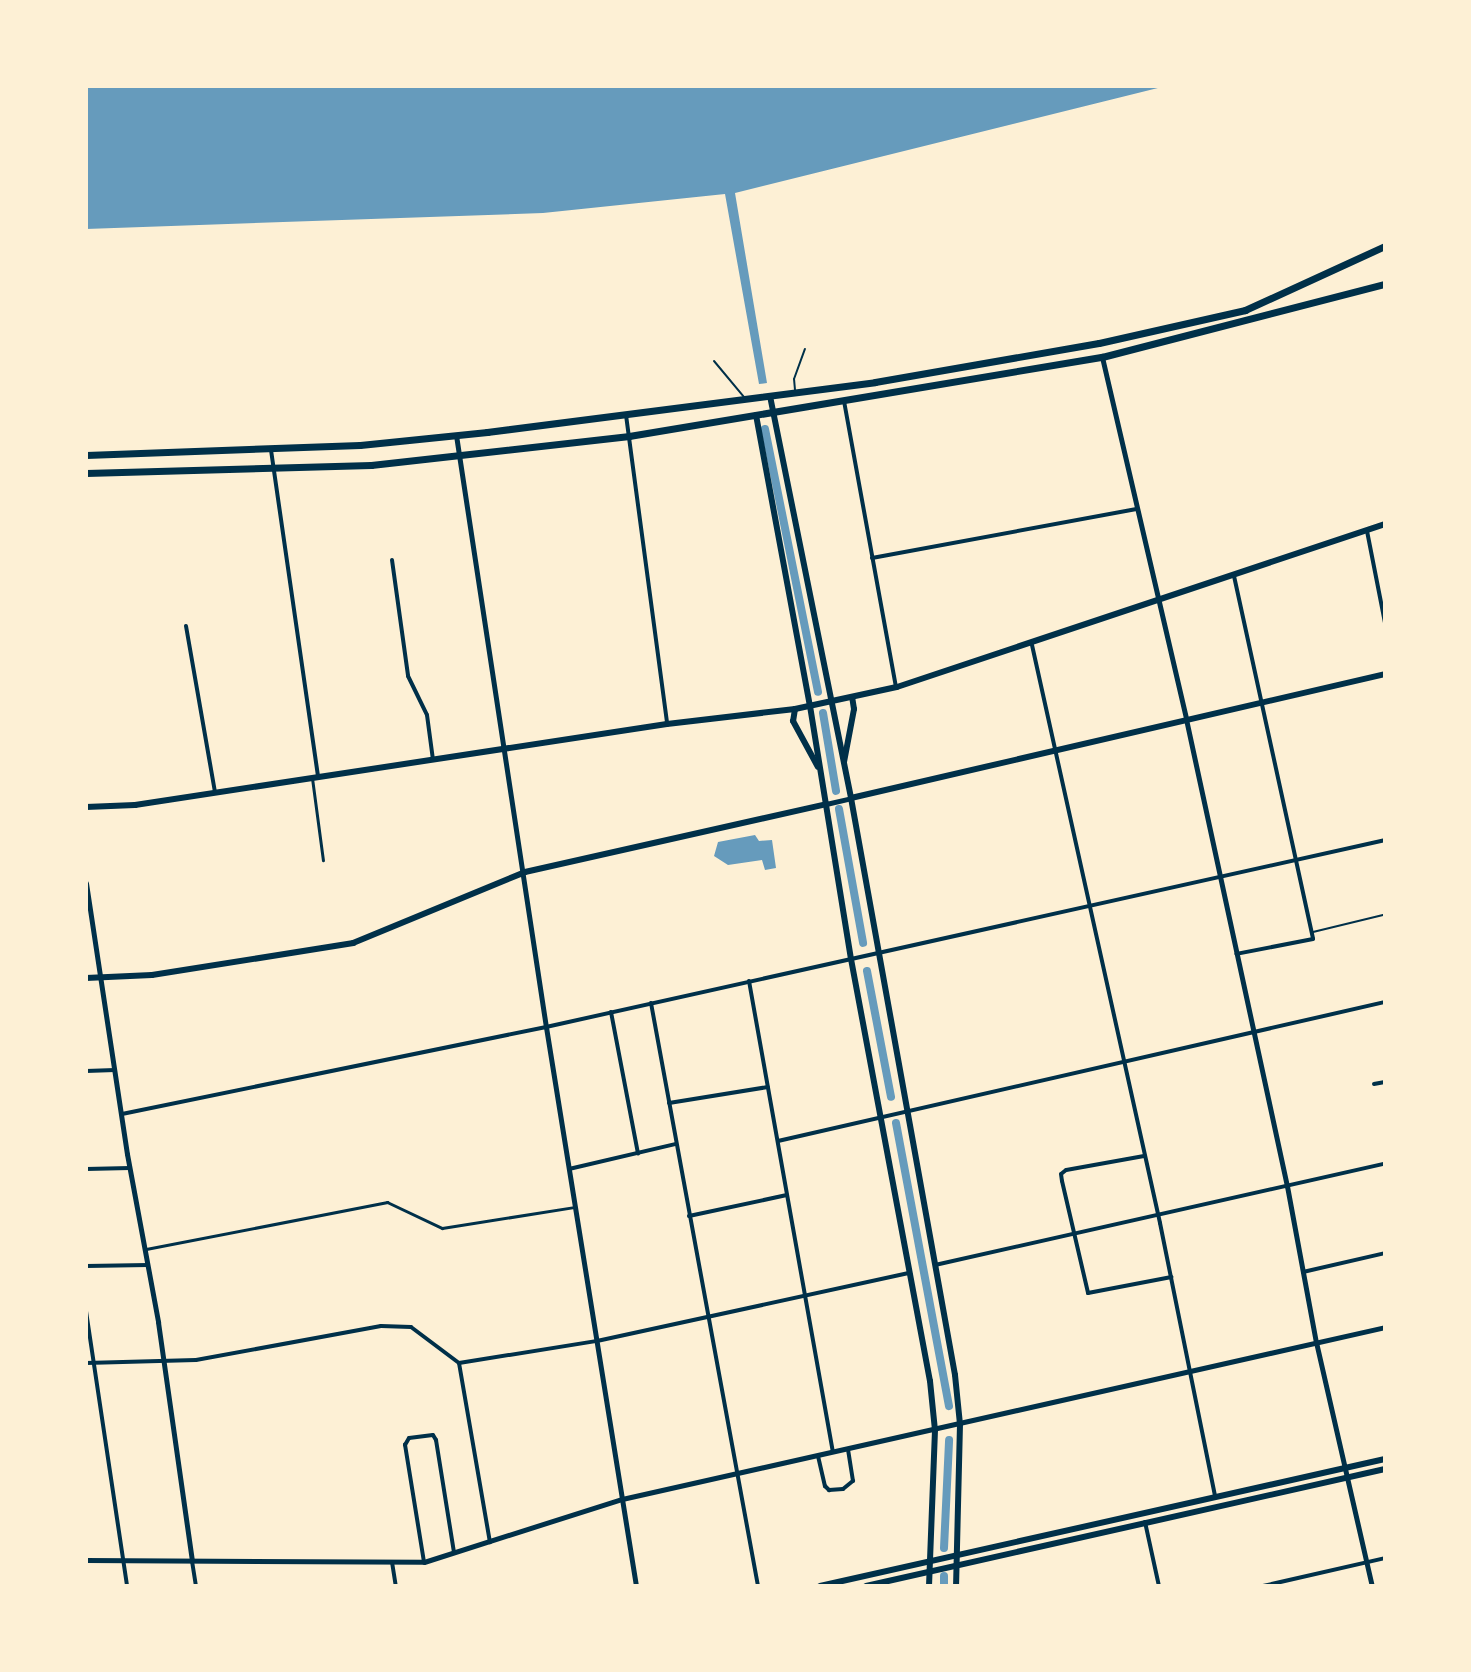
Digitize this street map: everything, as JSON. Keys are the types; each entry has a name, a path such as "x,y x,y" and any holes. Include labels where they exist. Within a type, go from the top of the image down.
{"main road":[{"path":"86,455 271,450 456,435 796,393 1099,343 1245,310 1385,246"},
{"path":"86,473 273,470 459,458 629,436 1102,357 1385,284"},
{"path":"770,396 843,766 875,954 955,1375 959,1424 956,1586"},
{"path":"756,415 813,706 820,772 930,1381 937,1430 929,1586"},
{"path":"86,807 135,805 667,724 813,706 897,687 1032,645 1385,524"},
{"path":"849,798 1385,674"},
{"path":"843,766 854,709 852,697"},
{"path":"795,709 793,721 820,772"},
{"path":"86,978 212,966 353,943 525,872 827,803"},
{"path":"820,1586 1385,1459"},
{"path":"866,1586 1385,1469"}],"street":[{"path":"1102,357 1186,719 1287,1186 1316,1342 1372,1586"},
{"path":"844,401 897,687"},
{"path":"626,415 667,724"},
{"path":"456,435 507,749 546,1027 636,1586"},
{"path":"271,450 315,777 323,860"},
{"path":"872,558 1136,509"},
{"path":"1367,529 1385,623"},
{"path":"392,560 408,676 427,715 433,760"},
{"path":"1234,576 1313,939 1236,954"},
{"path":"186,626 215,792"},
{"path":"1032,645 1158,1215 1215,1497"},
{"path":"827,803 849,798"},
{"path":"122,1114 546,1027 1385,840"},
{"path":"86,883 164,1362 196,1586"},
{"path":"749,981 833,1453"},
{"path":"778,1141 1385,1002"},
{"path":"651,1003 758,1586"},
{"path":"611,1012 638,1153"},
{"path":"86,1071 115,1070"},
{"path":"1374,1084 1385,1082"},
{"path":"669,1103 768,1087"},
{"path":"569,1169 676,1144"},
{"path":"1144,1156 1061,1174 1073,1232 1088,1293 1171,1277"},
{"path":"933,1266 1385,1164"},
{"path":"86,1169 130,1168"},
{"path":"689,1216 787,1195"},
{"path":"145,1249 387,1202 442,1228 575,1207"},
{"path":"1303,1272 1385,1253"},
{"path":"86,1266 148,1265"},
{"path":"459,1363 597,1341 909,1273"},
{"path":"86,1311 127,1586"},
{"path":"86,1363 164,1362 381,1326 411,1327 459,1363 490,1542"},
{"path":"86,1560 424,1562 622,1499 1385,1327"},
{"path":"424,1562 405,1445 409,1438 433,1435 436,1440 454,1553"},
{"path":"818,1456 825,1486 836,1491 850,1486 853,1481 848,1450"},
{"path":"1145,1522 1159,1586"},
{"path":"1263,1586 1385,1558"},
{"path":"392,1562 396,1586"}],"lane":[{"path":"796,393 794,379 805,349"},
{"path":"714,361 746,400"},
{"path":"1312,932 1383,915"}],"water":[{"path":"86,86 1166,86 735,193 767,383 759,384 725,194 543,213 86,229"},
{"path":"755,835 759,841 772,840 776,868 765,870 762,860 728,865 714,856 718,842"}],"waterway":[{"path":"765,429 818,692"},
{"path":"823,713 836,791"},
{"path":"839,809 863,943"},
{"path":"867,971 891,1097"},
{"path":"896,1123 949,1406"},
{"path":"944,1548 949,1440"},
{"path":"944,1576 944,1586"}]}
